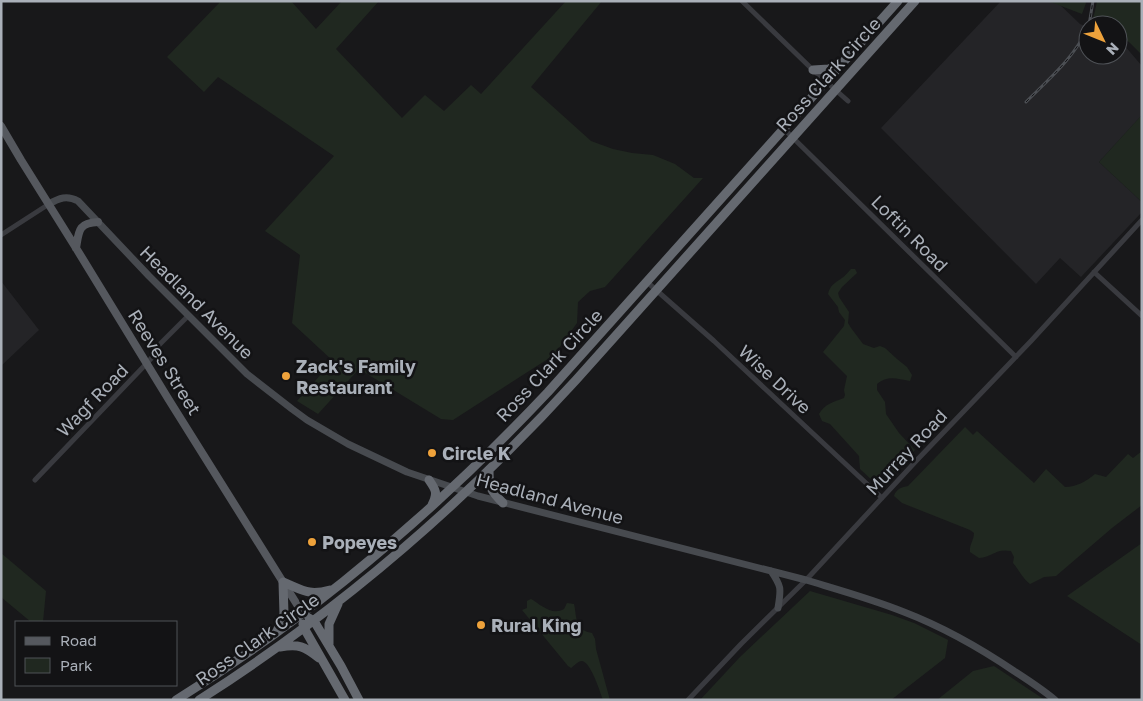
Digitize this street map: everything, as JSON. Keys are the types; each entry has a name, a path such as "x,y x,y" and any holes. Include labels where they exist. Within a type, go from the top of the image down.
{"highway":[{"name":"Ross Clark Circle","path":"176,700 303,614 453,488 535,405 898,1"},
{"name":"Ross Clark Circle","path":"200,700 278,647 339,602 410,544 489,471 558,400 915,1"},
{"path":"813,70 829,68 843,62"},
{"path":"489,471 490,489 503,503"},
{"path":"429,480 436,492 431,508"},
{"path":"275,634 284,614 283,582 310,593 320,593 335,589"},
{"path":"330,647 328,624 339,602"},
{"name":"Reeves Street","path":"303,614 314,621 359,700"},
{"name":"Reeves Street","path":"303,614 304,628 345,700"},
{"path":"278,647 301,646 310,650 324,662"}],"main road":[{"name":"Reeves Street","path":"1,126 303,614"},
{"name":"Headland Avenue","path":"49,204 59,199 71,198 82,204 149,276 247,374 306,420 363,452 407,472 503,503 806,580 878,603 922,620 986,653 1055,700"},
{"path":"76,248 81,228 86,223 98,222"},
{"path":"771,571 781,591 778,608"}],"street":[{"path":"742,1 848,102"},
{"name":"Loftin Road","path":"784,129 1016,357"},
{"path":"1,235 49,204"},
{"name":"Murray Road","path":"688,700 806,580 1142,220"},
{"path":"1094,272 1142,316"},
{"name":"Wise Drive","path":"647,282 714,341 882,498"},
{"name":"Wagf Road","path":"35,480 147,363 156,353 159,346 188,316"}],"shaded area":[{"path":"1001,1 1056,1 1078,22 1078,65 1128,65 1128,50 1142,66 1142,115 1099,162 1142,202 1142,212 1081,277 1060,258 1036,284 881,128"},
{"path":"1,281 39,330 1,366"}],"green space":[{"path":"221,1 291,1 316,29 342,1 379,1 336,49 402,118 425,95 444,111 471,85 481,94 566,1 602,1 531,87 591,141 613,149 653,155 675,164 694,178 703,178 605,287 590,291 578,302 577,323 554,355 453,420 441,419 359,369 318,414 297,401 333,361 292,323 300,255 265,231 334,156 218,77 204,92 167,57"},
{"path":"1048,1 1085,1 1086,3 1082,14"},
{"path":"1097,1 1142,1 1142,55 1128,42 1128,15 1094,15"},
{"path":"1142,117 1142,202 1099,162"},
{"path":"851,269 855,269 857,273 838,293 849,312 848,323 863,344 874,348 880,346 885,348 907,367 912,375 910,381 885,379 877,384 877,390 885,402 886,414 899,433 915,450 888,481 881,484 875,483 860,469 859,456 830,424 822,421 819,414 833,402 844,398 845,395 844,390 847,376 823,352 844,326 845,320 828,294 830,288"},
{"path":"965,427 973,435 977,431 1034,483 1046,469 1065,487 1081,483 1095,474 1106,477 1128,454 1133,458 1142,451 1142,505 1056,576 1044,577 1030,584 1013,563 1014,557 1011,551 1001,551 979,558 970,552 974,533 970,530 902,503 894,496 899,489 908,486"},
{"path":"1142,543 1142,645 1067,596"},
{"path":"1,553 46,591 43,621 30,621 1,597"},
{"path":"810,591 914,623 948,640 945,658 891,700 700,700 740,657"},
{"path":"531,599 547,609 555,611 564,609 567,603 574,604 579,626 592,633 595,639 610,700 603,700 589,666 581,661 571,668 568,666 522,610 527,608 527,601"},
{"path":"994,666 1045,700 937,700 973,671"}],"railway":[{"path":"1091,15 1093,1"},
{"path":"1026,102 1069,58 1078,45"}],"place":[{"name":"Zack's Family Restaurant","path":"286,376"},
{"name":"Circle K","path":"432,453"},
{"name":"Popeyes","path":"312,542"},
{"name":"Rural King","path":"481,625"}]}
